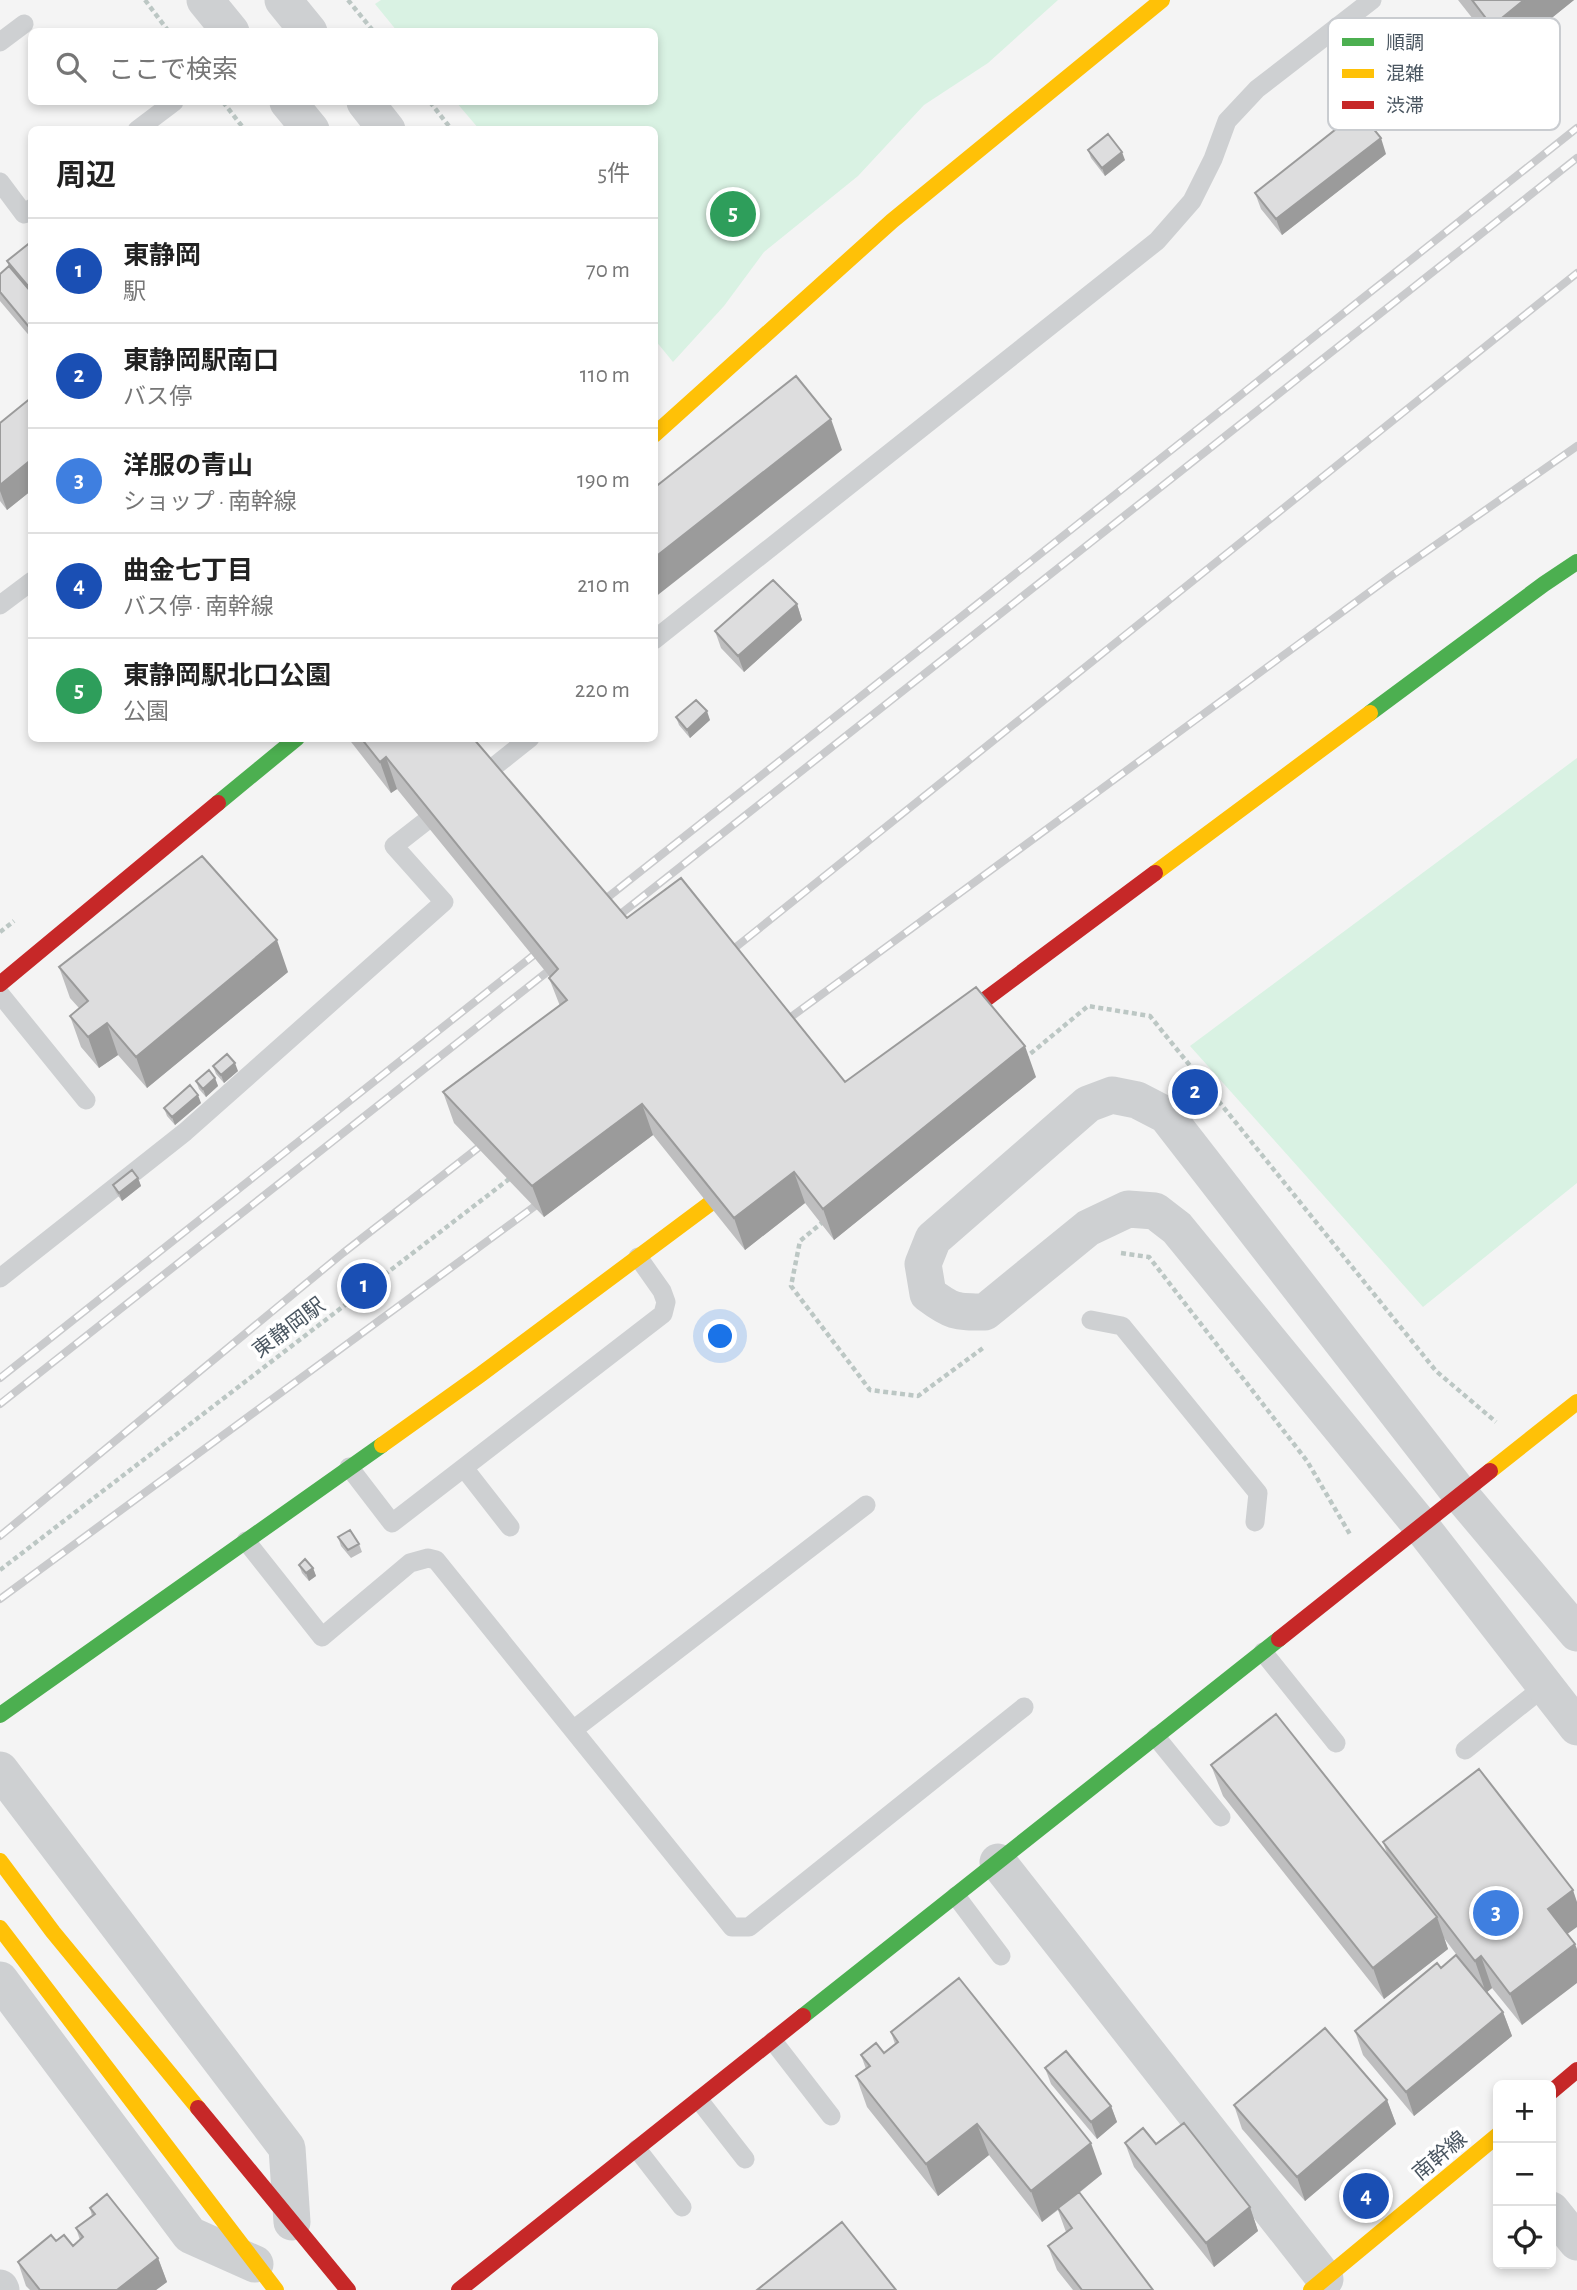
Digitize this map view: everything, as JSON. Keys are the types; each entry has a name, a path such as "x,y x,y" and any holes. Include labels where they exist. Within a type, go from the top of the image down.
{"street":[{"path":"205,0 228,28"},
{"path":"283,0 306,28"},
{"path":"658,431 892,221 1162,0"},
{"path":"290,105 308,126"},
{"path":"367,105 384,126"},
{"path":"929,1041 1577,562"},
{"path":"0,984 292,742"},
{"path":"1577,1633 1460,1494 1166,1115 1137,1100 1112,1095 1088,1104 933,1238 923,1264 928,1294 949,1309 985,1311 1088,1228 1128,1209 1155,1211 1177,1228 1421,1525 1577,1727"},
{"path":"0,1715 480,1374 761,1166"},
{"path":"459,2290 1577,1402"},
{"path":"0,1770 287,2148 292,2222"},
{"path":"0,1861 53,1933 348,2290"},
{"path":"998,1862 1318,2284"},
{"path":"0,1928 12,1969 190,2235 265,2277"},
{"path":"1556,2087 1577,2070"},
{"name":"南幹線","path":"1318,2284 1494,2143"},
{"path":"1556,2216 1577,2242"}],"lane":[{"path":"1349,18 1372,0"},
{"path":"0,42 24,24"},
{"path":"658,637 1157,241 1192,201 1213,159 1227,121 1257,89 1328,34"},
{"path":"142,126 170,105"},
{"path":"0,182 24,214 28,211"},
{"path":"0,605 28,583"},
{"path":"0,1278 185,1132 444,902 394,846 525,742"},
{"path":"0,994 86,1100"},
{"path":"349,1467 392,1523 663,1314 666,1302 662,1292 638,1257"},
{"path":"1091,1320 1122,1326 1258,1493 1255,1522"},
{"path":"464,1468 510,1527"},
{"path":"573,1730 866,1505"},
{"path":"246,1541 322,1637 410,1563 428,1558 436,1560 732,1927 749,1927 1024,1707"},
{"path":"1263,1651 1336,1744"},
{"path":"1465,1750 1545,1686"},
{"path":"1156,1737 1221,1817"},
{"path":"956,1896 1001,1956"},
{"path":"773,2041 831,2116"},
{"path":"699,2100 745,2159"},
{"path":"637,2149 682,2207"}],"path":[{"path":"145,0 166,28"},
{"path":"348,0 371,28"},
{"path":"225,105 242,126"},
{"path":"432,105 449,126"},
{"path":"1016,1065 1088,1006 1150,1016 1436,1371 1523,1445"},
{"name":"東静岡駅","path":"0,1570 520,1171"},
{"path":"831,1216 800,1241 790,1286 870,1390 918,1396 994,1340"},
{"path":"1113,1252 1149,1257 1307,1461 1369,1567"}],"green space":[{"path":"381,0 1058,0 988,63 924,105 858,176 764,252 724,306 673,362 658,344 658,126 476,126 459,105 658,105 658,28 395,28 375,4"},
{"path":"1577,758 1577,1183 1423,1307 1190,1046"}],"building":[{"path":"1472,0 1524,0 1502,18 1486,18"},
{"path":"1335,130 1374,130 1381,138 1276,219 1255,193"},
{"path":"1108,134 1122,152 1102,168 1088,150"},
{"path":"28,244 28,286 7,261"},
{"path":"9,266 28,288 28,326 0,292 0,274"},
{"path":"796,376 831,419 658,555 658,485"},
{"path":"28,400 28,462 0,485 0,423"},
{"path":"773,580 797,604 738,656 715,631"},
{"path":"696,700 707,711 687,730 676,717"},
{"path":"364,742 476,742 627,918 681,878 845,1082 976,987 1025,1046 823,1209 794,1172 734,1218 642,1104 532,1186 443,1092 567,1000 549,978 558,969 386,757 380,762"},
{"path":"202,856 277,940 136,1057 107,1023 88,1037 70,1016 88,1001 59,967"},
{"path":"227,1054 235,1063 221,1075 213,1066"},
{"path":"209,1070 215,1078 203,1089 196,1081"},
{"path":"190,1085 198,1095 172,1117 164,1108"},
{"path":"132,1170 138,1178 119,1193 113,1185"},
{"path":"350,1530 359,1544 348,1550 338,1537"},
{"path":"305,1559 313,1568 306,1573 299,1565"},
{"path":"1276,1714 1437,1917 1373,1968 1211,1765"},
{"path":"1479,1769 1573,1890 1548,1909 1575,1944 1510,1994 1481,1956 1475,1961 1383,1842"},
{"path":"1456,1955 1503,2012 1406,2092 1355,2031 1437,1963 1441,1968"},
{"path":"959,1978 1091,2143 1031,2191 977,2124 926,2164 856,2076 870,2066 861,2055 876,2043 884,2053 898,2042 891,2032"},
{"path":"1325,2028 1387,2100 1297,2177 1234,2105"},
{"path":"1066,2051 1111,2106 1091,2122 1045,2068"},
{"path":"1184,2123 1250,2207 1206,2243 1125,2143 1143,2128 1156,2144"},
{"path":"1079,2192 1153,2290 1082,2290 1048,2246 1072,2228 1058,2208"},
{"path":"107,2194 158,2258 117,2290 40,2290 18,2262 51,2235 56,2241 64,2235 73,2246 83,2237 76,2228 95,2214 90,2208"},
{"path":"842,2222 896,2290 757,2290"}],"railway":[{"path":"593,909 1577,128"},
{"path":"608,924 1577,158"},
{"path":"721,959 1577,273"},
{"path":"776,1028 1394,574 1577,446"},
{"path":"0,1378 549,943"},
{"path":"0,1404 561,961"},
{"path":"0,1536 343,1253 492,1137"},
{"path":"0,1599 550,1195"}],"traffic: fast":[{"path":"1370,713 1577,562"},
{"path":"218,803 292,742"},
{"path":"0,1715 382,1445"},
{"path":"803,2016 1279,1639"}],"traffic: slow":[{"path":"658,431 892,221 1162,0"},
{"path":"1155,873 1370,713"},
{"path":"382,1445 751,1173"},
{"path":"1490,1471 1577,1402"},
{"path":"0,1861 53,1932 198,2108"},
{"path":"0,1928 276,2290"},
{"path":"1311,2290 1493,2139"}],"traffic: jam":[{"path":"0,984 218,803"},
{"path":"943,1031 1155,873"},
{"path":"1279,1639 1490,1471"},
{"path":"459,2290 803,2016"},
{"path":"1556,2088 1577,2070"},
{"path":"198,2108 348,2290"}],"place":[{"name":"東静岡駅北口公園","path":"733,214"},
{"name":"東静岡駅南口","path":"1195,1092"},
{"name":"東静岡","path":"364,1286"},
{"name":"洋服の青山","path":"1496,1913"},
{"name":"曲金七丁目","path":"1366,2196"}]}
